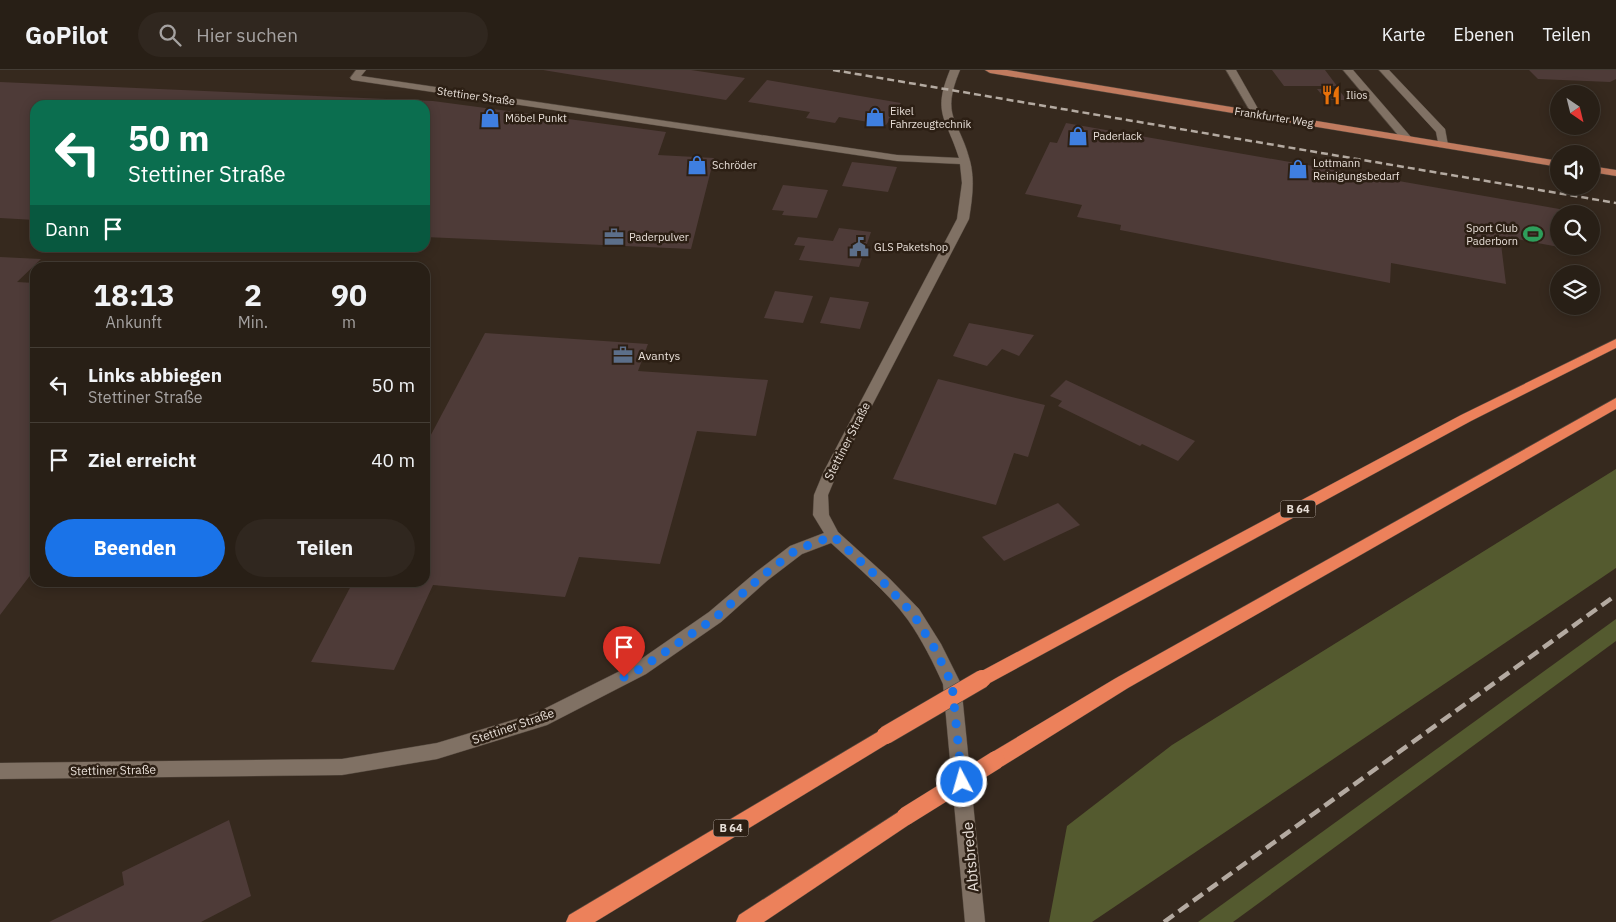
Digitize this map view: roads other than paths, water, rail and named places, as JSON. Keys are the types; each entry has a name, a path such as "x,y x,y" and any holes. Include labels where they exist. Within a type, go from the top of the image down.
{"highway":[{"name":"B 64","path":"576,922 982,679 1466,418 1616,343"},
{"path":"746,922 906,816 1131,678 1616,403"}],"main road":[{"name":"Frankfurter Weg","path":"990,70 1550,163"},
{"path":"1600,170 1616,173"}],"street":[{"name":"Stettiner Straße","path":"361,70 354,78 897,158 965,162"},
{"name":"Stettiner Straße","path":"0,771 342,767 437,752 541,719 640,669 715,618 762,576 796,550 833,536 821,515 821,495 831,470 963,218 967,198 965,162 945,104 947,90 955,70"},
{"path":"1231,70 1256,114"},
{"path":"1348,70 1407,139"},
{"path":"1384,70 1440,131 1443,145"},
{"name":"Abtsbrede","path":"833,536 884,583 913,614 935,649 952,684 975,922"}],"railway":[{"path":"833,70 1616,203"},
{"path":"1164,922 1616,595"}],"place":[{"name":"Ilios","path":"1331,95"},
{"name":"Eikel Fahrzeugtechnik","path":"875,117"},
{"name":"Möbel Punkt","path":"490,118"},
{"name":"Paderlack","path":"1078,136"},
{"name":"Schröder","path":"697,165"},
{"name":"Lottmann Reinigungsbedarf","path":"1298,169"},
{"name":"Sport Club Paderborn","path":"1533,234"},
{"name":"Paderpulver","path":"614,237"},
{"name":"GLS Paketshop","path":"859,247"},
{"name":"Avantys","path":"623,355"}]}
